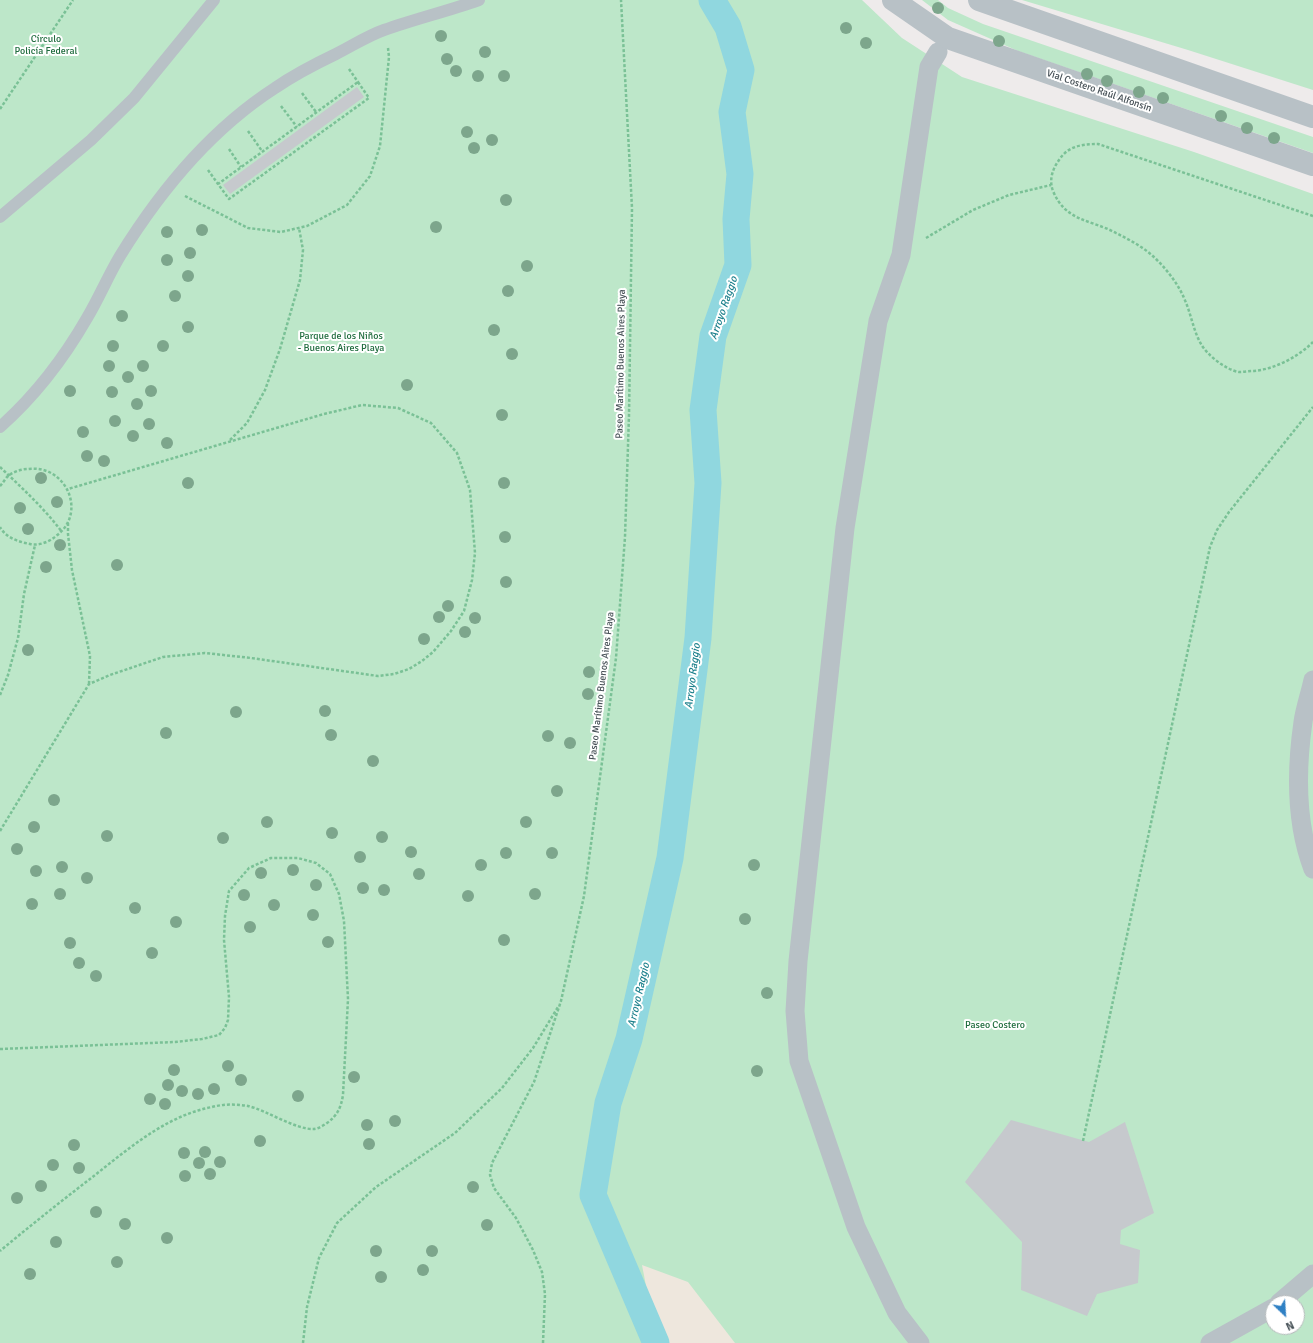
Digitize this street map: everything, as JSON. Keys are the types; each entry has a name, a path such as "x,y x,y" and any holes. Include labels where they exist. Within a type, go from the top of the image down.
{"street":[{"name":"Vial Costero Raúl Alfonsín","path":"893,0 948,38 1313,166"},
{"path":"979,0 1313,117"},
{"path":"920,1343 897,1313 856,1227 799,1060 795,1011 798,961 845,528 878,321 901,255 929,67 938,52"},
{"path":"1313,680 1303,721 1298,790 1301,825 1309,859 1313,869"},
{"path":"1288,1295 1313,1274"},
{"path":"1210,1343 1265,1312"}],"lane":[{"path":"0,217 91,140 134,98 214,0"},
{"path":"0,427 37,390 72,343 119,257 155,202 197,153 222,129 273,89 300,72 382,31 479,0"}],"path":[{"path":"0,109 73,0"},
{"name":"Paseo Marítimo Buenos Aires Playa","path":"543,1343 545,1294 542,1272 533,1250 516,1218 494,1188 490,1175 492,1163 534,1082 561,1001 584,896 616,658 625,537 629,407 632,208 621,0"},
{"path":"180,193 248,228 281,232 307,226 347,205 370,176 380,146 389,57 388,43"},
{"path":"204,165 229,199 370,98 345,64"},
{"path":"218,184 358,82"},
{"path":"299,88 316,112"},
{"path":"278,102 297,126"},
{"path":"245,127 262,151"},
{"path":"225,144 241,167"},
{"path":"1313,216 1098,144 1081,144 1064,153 1054,167 1051,184 1058,202 1068,212 1083,220 1115,232 1135,243 1152,255 1168,271 1184,298 1201,344 1215,361 1238,372 1261,370 1287,361 1307,348 1313,342"},
{"path":"901,255 973,210 1009,195 1051,184"},
{"path":"230,441 247,423 265,390 280,349 300,280 303,250 298,228"},
{"path":"68,489 324,414 362,405 398,408 432,423 456,453 470,490 475,553 472,580 464,611 451,631 433,652 416,665 394,674 378,676 251,658 205,654 163,657 132,667 90,684"},
{"path":"1083,1141 1210,547 1229,512 1313,407"},
{"path":"0,468 50,515 62,532"},
{"path":"0,486 9,476 21,469 35,468 48,471 60,478 68,489 71,500 71,512 68,522 62,532 50,541 35,545 17,542 1,531 0,527"},
{"path":"0,831 90,684 90,656 72,570 68,522"},
{"path":"0,695 8,675 18,638 24,594 35,545"},
{"path":"0,1049 175,1042 202,1039 218,1035 225,1028 228,1020 229,997 224,940 225,916 229,891 249,868 271,858 298,858 316,863 330,874 339,894 344,921 348,998 343,1094 341,1107 332,1118 325,1124 315,1129 304,1128 248,1106 217,1106 183,1115 134,1144 0,1251"},
{"path":"303,1343 307,1307 319,1258 337,1223 376,1187 455,1133 502,1088 533,1048 561,1001"}],"green space":[{"path":"0,0 862,0 902,38 962,77 1194,152 1313,194 1313,1343 0,1343"},
{"path":"922,0 938,0 948,8 983,24 1313,137 1313,153 1018,51 948,20"},
{"path":"1022,0 1313,0 1313,90 1188,50"}],"sand":[{"path":"642,1265 688,1282 735,1343 657,1343"}],"building":[{"path":"357,87 364,97 230,194 223,185"},
{"path":"1011,1120 1089,1142 1125,1122 1154,1213 1121,1230 1120,1244 1140,1250 1138,1283 1097,1294 1087,1316 1021,1290 1022,1242 965,1182"}],"waterway":[{"name":"Arroyo Raggio","path":"656,1343 593,1195 608,1103 629,1039 670,858 698,638 708,483 703,410 713,336 738,265 736,219 740,174 732,112 741,70 728,27 712,0"}],"park label":[{"name":"Círculo Policía Federal","path":"46,44"},
{"name":"Parque de los Niños - Buenos Aires Playa","path":"341,342"},
{"name":"Paseo Costero","path":"995,1025"}]}
